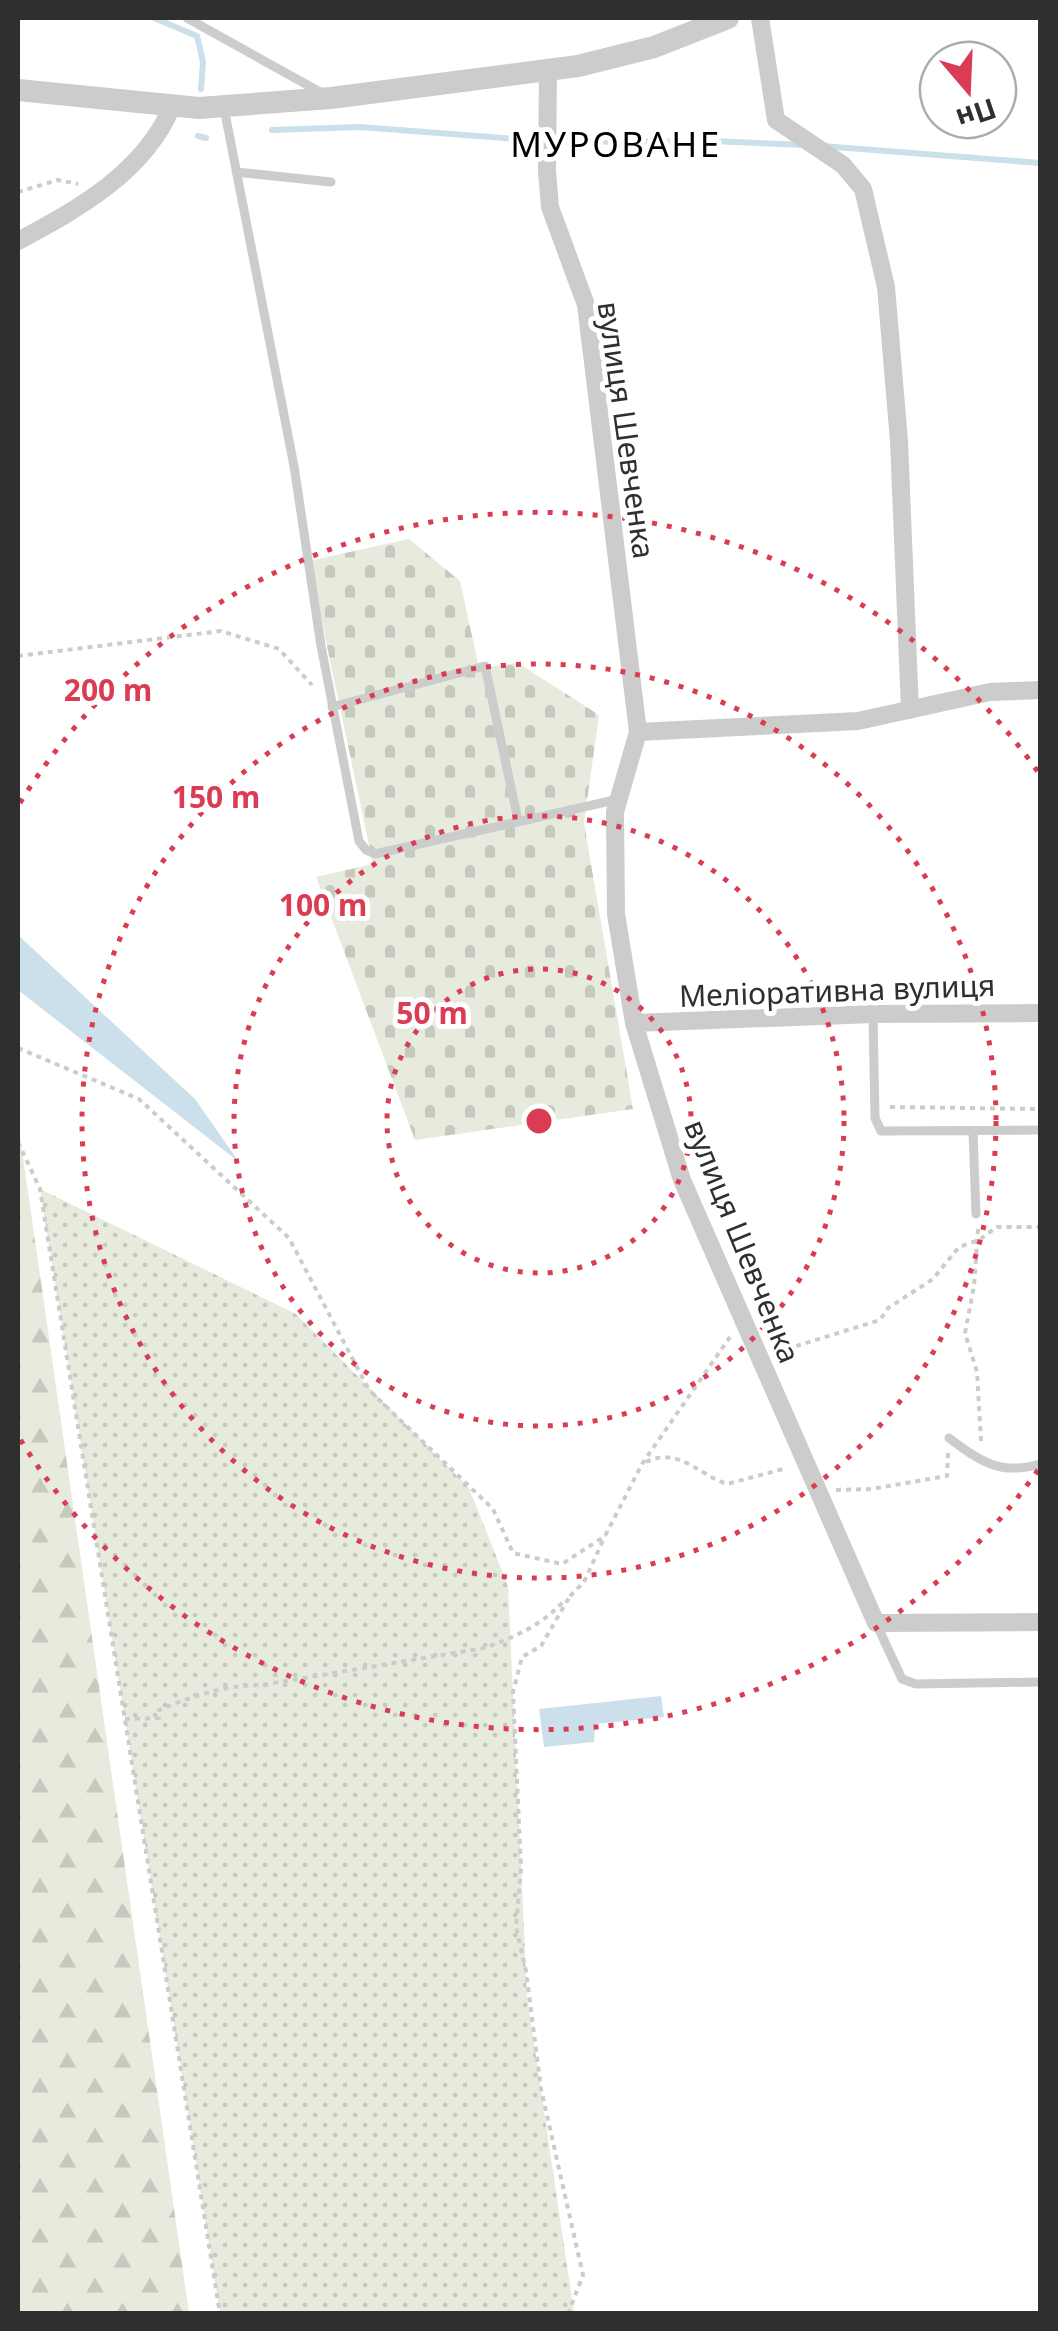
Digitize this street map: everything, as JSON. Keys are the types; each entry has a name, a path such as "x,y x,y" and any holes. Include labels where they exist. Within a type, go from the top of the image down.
{"street":[{"path":"18,90 224,108 332,98 548,72 614,59 728,18"},
{"path":"760,18 776,120 843,165 863,189 886,287 899,441 910,710"},
{"name":"вулиця Шевченка","path":"548,72 550,207 586,305 638,732 616,812 616,914 634,1024 682,1180 876,1624"},
{"path":"18,241 78,209 149,149 172,106"},
{"path":"638,732 858,722 990,692 1040,690"},
{"name":"Меліоративна вулиця","path":"634,1024 874,1014 1040,1013"},
{"path":"876,1624 1040,1622"}],"lane":[{"path":"187,18 332,98"},
{"path":"224,108 294,466 332,707 358,841 375,854 619,799"},
{"path":"236,172 331,182"},
{"path":"332,707 484,666 518,820"},
{"path":"874,1014 874,1107 881,1131 1037,1130 1040,1145"},
{"path":"973,1132 976,1214"},
{"path":"949,1438 985,1464 1021,1470 1040,1464"},
{"path":"876,1624 902,1679 916,1684 1040,1682"}],"path":[{"path":"18,192 58,180 102,188"},
{"path":"18,656 221,631 279,649 332,707"},
{"path":"18,1048 140,1099 289,1238 369,1390 493,1509 513,1553 562,1564 605,1536"},
{"path":"874,1107 1040,1109"},
{"path":"18,1142 40,1189 220,2314"},
{"path":"976,1214 979,1240 965,1333 977,1372 979,1431 985,1464"},
{"path":"760,1357 880,1320 888,1308 933,1280 954,1257 958,1246 979,1240 997,1227 1040,1227"},
{"path":"124,1719 159,1718 160,1710 194,1695 234,1685 262,1685 484,1648 546,1620 584,1582 642,1464 743,1319"},
{"path":"818,1490 871,1489 947,1476 949,1438"},
{"path":"642,1464 656,1457 674,1457 728,1484 806,1463"},
{"path":"568,2314 583,2274 541,2090 526,1971 516,1926 521,1869 512,1692 522,1657 541,1646 570,1596"}],"green space":[{"path":"409,539 460,581 479,668 518,663 599,715 584,823 633,1109 415,1140 316,877 373,864 309,561"},
{"path":"18,1122 189,2313 18,2313"},
{"path":"40,1189 296,1314 469,1488 508,1586 527,1996 574,2313 220,2313"}],"water":[{"path":"18,935 195,1099 239,1162 18,990"},
{"path":"661,1696 664,1717 595,1724 594,1742 544,1747 539,1709"}],"waterway":[{"path":"154,18 197,36 203,62 201,89"},
{"path":"272,130 360,127 554,142 805,145"},
{"path":"198,136 206,138"},
{"path":"822,146 1040,163"}],"district":[{"name":"МУРОВАНЕ","path":"616,143"}]}
